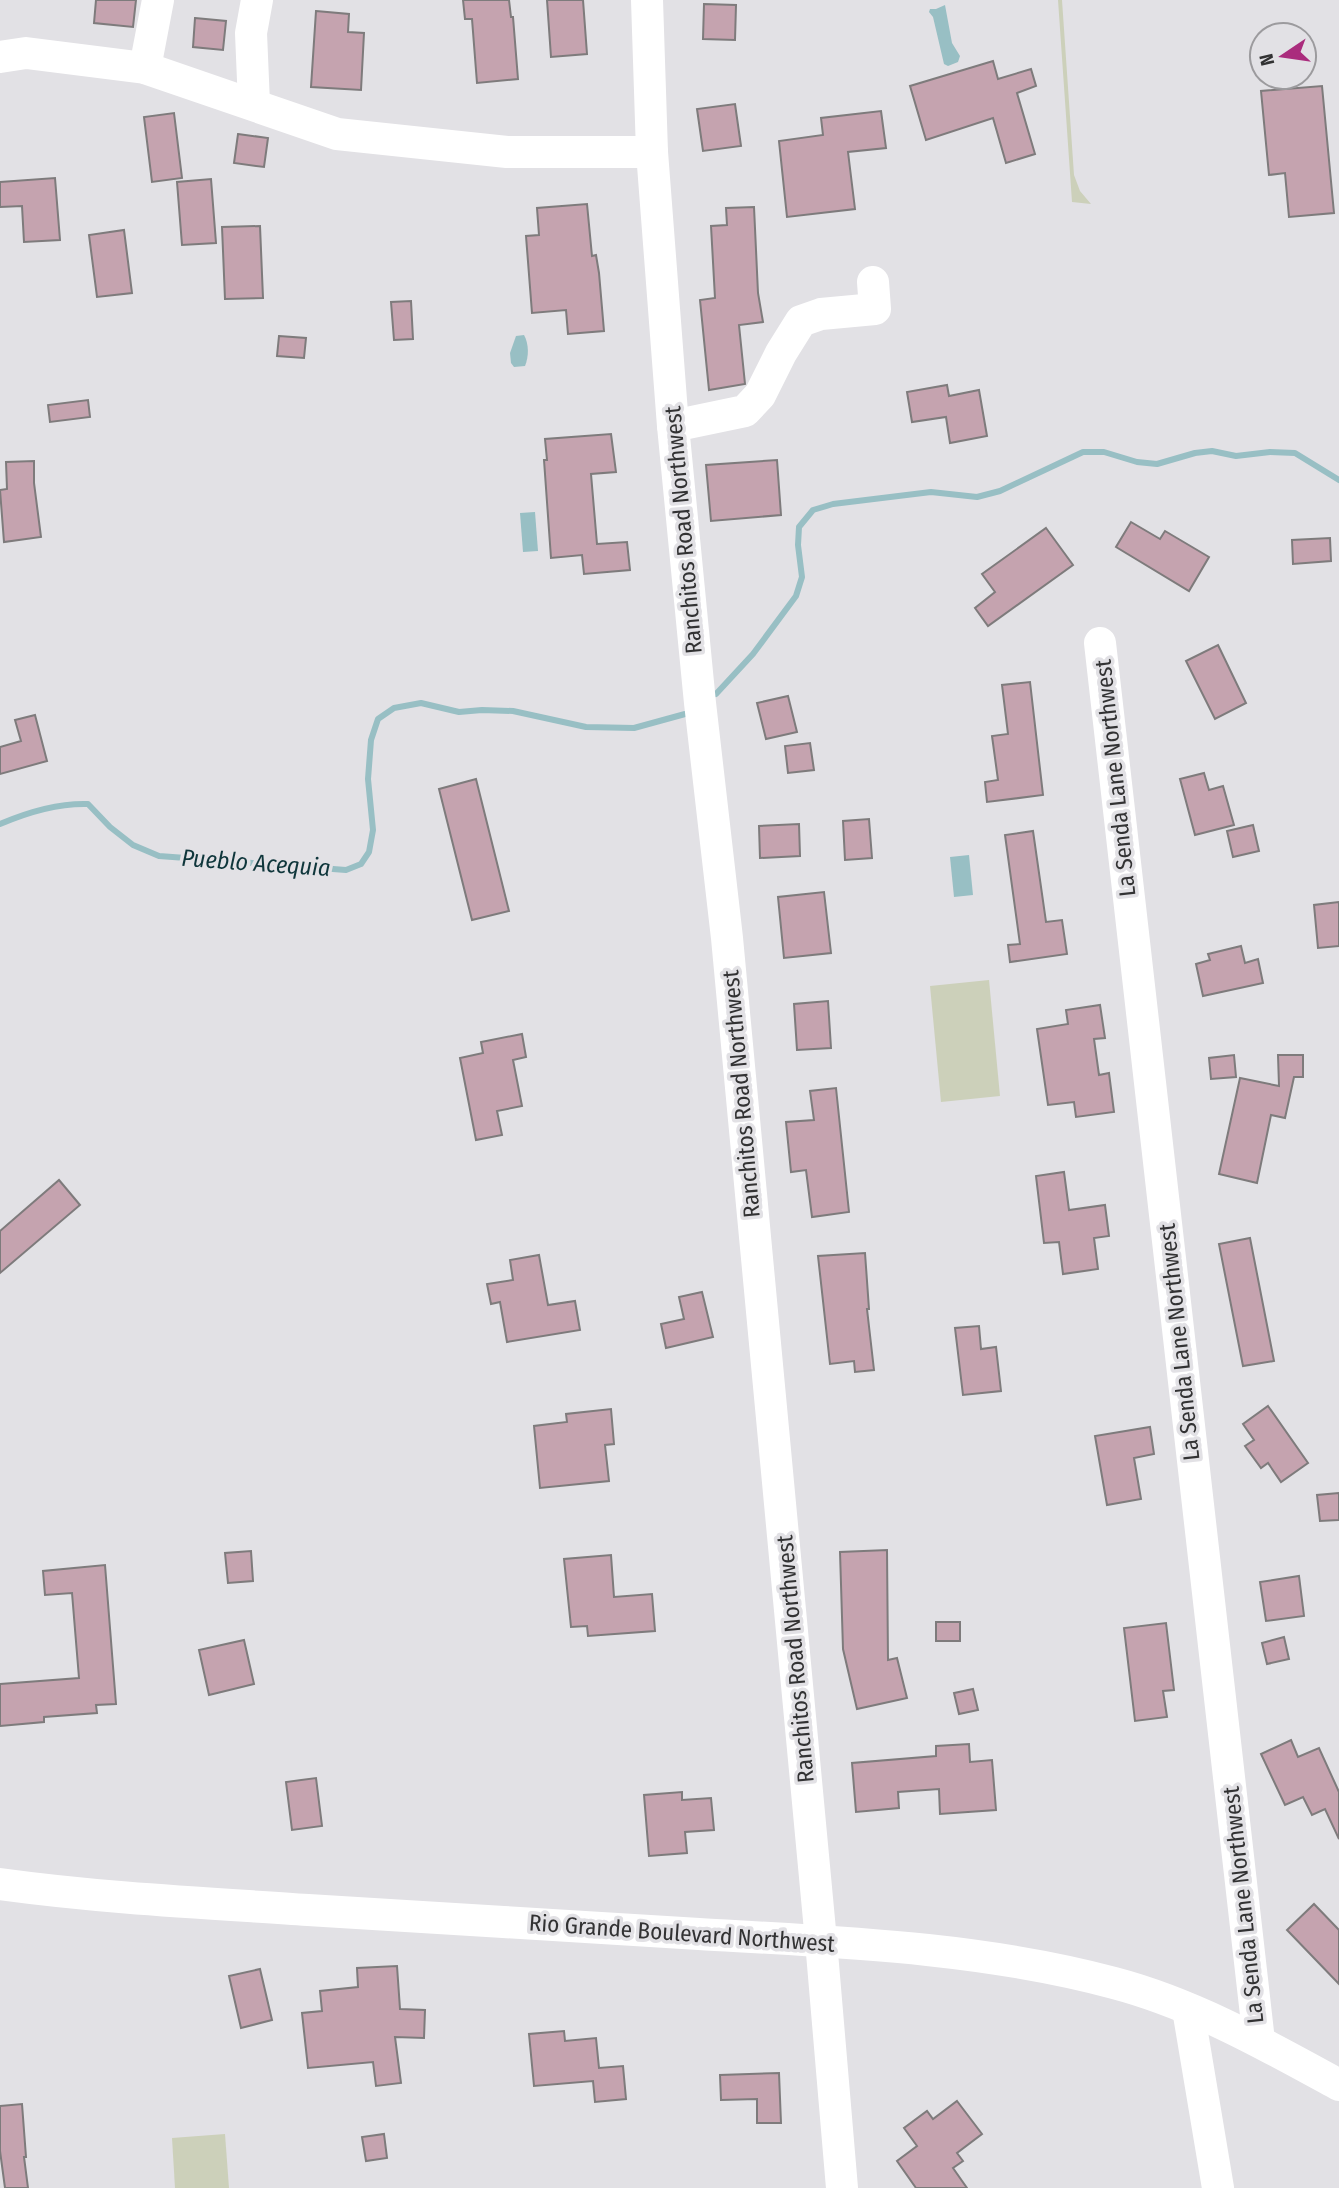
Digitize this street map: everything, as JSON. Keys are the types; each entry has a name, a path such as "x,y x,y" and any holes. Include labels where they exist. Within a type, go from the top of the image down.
{"street":[{"path":"145,68 159,0"},
{"path":"254,104 251,33 257,0"},
{"name":"Ranchitos Road Northwest","path":"647,0 652,152 673,426 700,703 727,938 842,2188"},
{"path":"0,57 26,53 145,68 337,134 507,152 652,152"},
{"path":"673,426 745,411 760,395 780,353 802,321 821,314 875,309 873,282"},
{"name":"La Senda Lane Northwest","path":"1100,643 1258,2040"},
{"name":"Rio Grande Boulevard Northwest","path":"0,1884 232,1905 821,1941 994,1959 1116,1983 1188,2009 1258,2040 1339,2085"},
{"path":"1188,2009 1218,2188"}],"green space":[{"path":"1058,0 1062,0 1074,175 1080,191 1091,204 1072,202"},
{"path":"989,980 1000,1096 941,1102 930,986"},
{"path":"225,2134 229,2188 175,2188 172,2138"}],"water":[{"path":"945,5 952,43 960,56 958,62 948,66 944,64 933,17 929,12 930,9"},
{"path":"524,335 528,346 525,366 514,367 510,353 516,336"},
{"path":"535,512 538,551 523,552 520,513"},
{"path":"969,855 973,895 954,897 950,857"}],"building":[{"path":"96,0 136,0 133,27 94,23"},
{"path":"463,0 509,0 518,79 477,83 472,19 465,19"},
{"path":"547,0 583,0 587,54 551,57"},
{"path":"704,4 736,5 735,40 703,39"},
{"path":"316,11 349,14 348,32 364,33 361,90 311,87"},
{"path":"195,18 226,21 223,50 193,47"},
{"path":"993,61 998,79 1031,69 1036,86 1017,93 1035,154 1006,163 993,118 926,140 910,86"},
{"path":"1318,86 1322,86 1334,213 1289,217 1285,173 1269,175 1261,91 1318,91"},
{"path":"735,104 741,146 703,151 697,109"},
{"path":"881,111 886,148 848,152 855,209 787,217 779,141 823,135 821,118"},
{"path":"174,113 182,178 152,182 144,117"},
{"path":"238,134 268,138 264,167 234,163"},
{"path":"55,178 60,240 24,242 22,206 0,207 0,182"},
{"path":"211,179 216,243 182,245 177,182"},
{"path":"587,204 592,256 596,255 599,273 604,331 568,334 566,310 532,313 526,236 539,235 537,208"},
{"path":"754,207 758,293 763,322 739,325 745,384 709,390 700,300 715,298 711,226 727,225 726,208"},
{"path":"260,226 263,298 225,299 222,227"},
{"path":"124,230 132,293 97,297 89,235"},
{"path":"411,301 413,339 394,340 391,302"},
{"path":"279,336 306,338 304,358 277,356"},
{"path":"947,385 949,396 979,390 987,436 950,443 946,417 912,422 907,392"},
{"path":"88,400 90,417 50,422 48,405"},
{"path":"611,434 616,472 591,474 597,544 627,542 630,570 584,574 582,555 551,558 545,439"},
{"path":"777,460 781,515 711,521 706,465"},
{"path":"34,461 41,537 4,542 0,490 7,489 6,462"},
{"path":"1131,522 1160,539 1165,531 1209,557 1189,591 1116,547"},
{"path":"1046,528 1073,565 988,626 975,608 995,592 982,574"},
{"path":"1330,538 1331,561 1293,564 1292,540"},
{"path":"1218,645 1246,703 1215,719 1186,661"},
{"path":"1030,682 1043,795 987,802 985,782 998,780 992,736 1008,734 1002,685"},
{"path":"788,696 797,732 766,739 757,703"},
{"path":"35,715 47,761 0,774 0,747 21,741 15,720"},
{"path":"810,743 814,770 788,773 785,746"},
{"path":"1204,773 1209,790 1223,786 1234,825 1195,835 1180,779"},
{"path":"476,779 509,911 472,920 439,789"},
{"path":"869,819 872,858 845,860 843,821"},
{"path":"799,824 800,856 760,858 759,826"},
{"path":"1253,825 1259,851 1233,857 1227,831"},
{"path":"1033,831 1046,922 1062,920 1067,954 1010,962 1008,945 1020,944 1005,835"},
{"path":"824,892 831,953 784,958 778,897"},
{"path":"1339,902 1339,946 1318,948 1314,905"},
{"path":"1241,946 1245,963 1258,959 1263,983 1203,996 1196,964 1210,960 1208,954"},
{"path":"828,1001 831,1048 797,1050 794,1004"},
{"path":"1100,1005 1105,1038 1094,1039 1099,1075 1109,1073 1114,1112 1076,1117 1074,1102 1048,1105 1037,1029 1068,1024 1066,1010"},
{"path":"522,1034 526,1057 513,1060 522,1106 497,1111 502,1135 476,1140 460,1058 483,1053 481,1042"},
{"path":"1234,1055 1236,1077 1211,1079 1209,1058"},
{"path":"1278,1055 1303,1055 1303,1077 1294,1077 1285,1118 1271,1115 1257,1183 1219,1174 1240,1078 1279,1086"},
{"path":"836,1088 849,1212 812,1217 806,1170 791,1172 786,1122 814,1120 810,1091"},
{"path":"1064,1172 1069,1210 1105,1205 1109,1236 1094,1238 1098,1269 1063,1274 1059,1242 1044,1243 1036,1176"},
{"path":"59,1180 80,1205 0,1273 0,1231"},
{"path":"1250,1238 1274,1361 1243,1366 1219,1244"},
{"path":"865,1253 867,1309 874,1370 855,1372 854,1361 830,1364 818,1256"},
{"path":"539,1255 548,1305 575,1301 580,1330 507,1342 500,1302 491,1304 487,1284 513,1280 510,1260"},
{"path":"702,1292 713,1337 666,1348 661,1324 684,1319 679,1297"},
{"path":"979,1326 981,1349 996,1347 1001,1391 963,1395 955,1328"},
{"path":"1268,1406 1308,1463 1281,1482 1268,1463 1261,1468 1245,1446 1254,1440 1243,1424"},
{"path":"611,1409 614,1444 605,1445 609,1481 540,1488 534,1426 567,1422 566,1414"},
{"path":"1150,1427 1154,1454 1134,1458 1141,1499 1107,1505 1095,1436"},
{"path":"1339,1493 1339,1520 1320,1521 1317,1495"},
{"path":"887,1550 888,1660 897,1658 907,1698 857,1709 843,1649 840,1552"},
{"path":"251,1551 253,1581 228,1583 225,1553"},
{"path":"611,1555 614,1597 652,1594 655,1631 588,1636 587,1626 571,1627 564,1559"},
{"path":"105,1565 116,1704 96,1705 97,1713 44,1717 44,1722 0,1726 0,1684 79,1678 72,1593 45,1595 43,1571"},
{"path":"1299,1576 1304,1616 1266,1621 1260,1582"},
{"path":"936,1622 960,1622 960,1641 936,1641"},
{"path":"1166,1623 1174,1690 1163,1691 1167,1717 1135,1721 1124,1628"},
{"path":"1284,1637 1289,1659 1267,1664 1262,1643"},
{"path":"244,1640 254,1684 209,1695 199,1650"},
{"path":"973,1689 978,1710 959,1714 954,1693"},
{"path":"1291,1740 1298,1757 1319,1748 1339,1792 1339,1839 1325,1809 1312,1815 1303,1797 1285,1805 1261,1754"},
{"path":"969,1744 970,1762 992,1760 996,1810 940,1814 939,1789 898,1792 899,1808 856,1812 852,1763 936,1756 936,1746"},
{"path":"316,1778 322,1826 292,1830 286,1782"},
{"path":"682,1792 682,1800 711,1798 714,1830 685,1832 687,1853 649,1856 644,1795"},
{"path":"1314,1904 1339,1930 1339,1984 1287,1930"},
{"path":"397,1966 400,2009 425,2010 424,2038 395,2037 401,2083 376,2086 373,2062 308,2068 302,2013 322,2011 320,1991 358,1987 357,1968"},
{"path":"260,1969 272,2020 241,2028 229,1976"},
{"path":"564,2031 565,2041 596,2038 599,2068 623,2066 626,2099 595,2102 593,2081 534,2086 529,2034"},
{"path":"779,2073 781,2123 757,2123 757,2099 721,2100 720,2075"},
{"path":"957,2101 982,2134 957,2153 963,2161 953,2168 967,2188 916,2188 897,2161 917,2146 904,2128 927,2111 933,2119"},
{"path":"22,2104 28,2188 5,2188 0,2151 0,2106"},
{"path":"384,2134 387,2158 366,2161 362,2137"}],"waterway":[{"name":"Pueblo Acequia","path":"716,694 753,654 796,596 802,577 799,527 813,510 833,504 931,492 977,497 1000,491 1083,452 1104,452 1137,462 1157,464 1212,451 1236,456 1270,452 1295,453 1339,480"},
{"name":"Pueblo Acequia","path":"0,824 43,809 88,804 110,827 133,845 159,856 346,870 361,864 369,852 373,830 368,779 371,740 378,719 394,708 421,703 459,712 513,711 586,727 634,728 685,714"}]}
